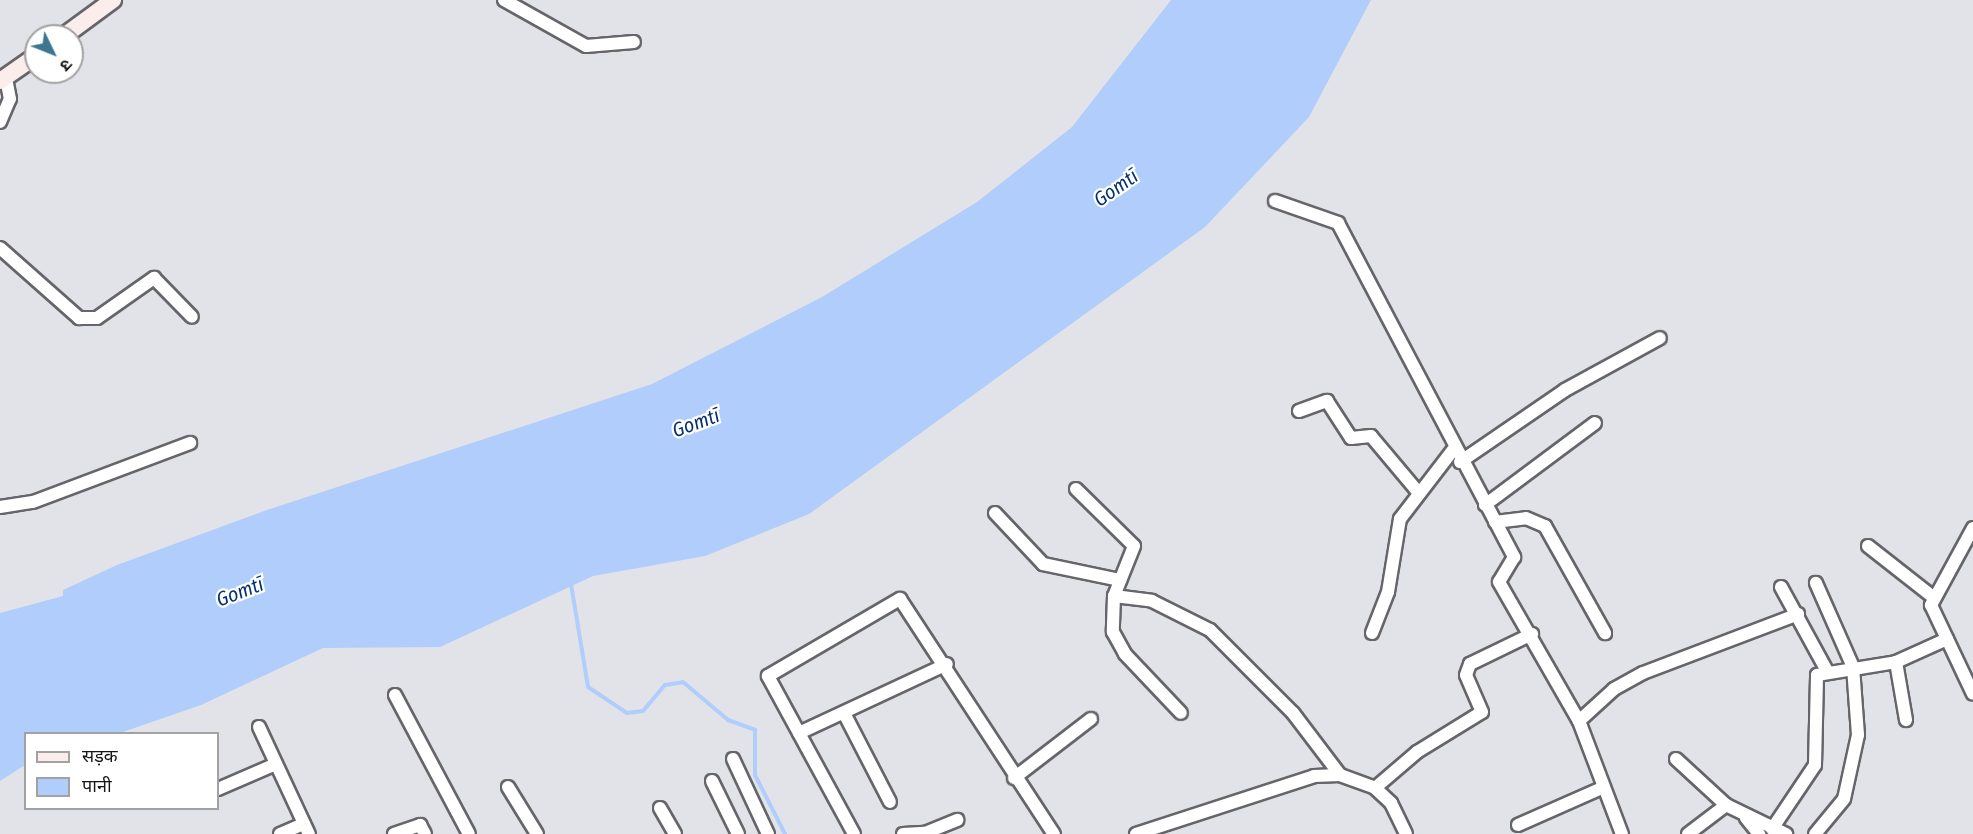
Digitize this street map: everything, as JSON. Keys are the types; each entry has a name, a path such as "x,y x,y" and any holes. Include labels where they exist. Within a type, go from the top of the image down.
{"main road":[{"path":"80,24 113,0"},
{"path":"3,80 24,65"}],"street":[{"path":"513,2 586,46 634,42"},
{"path":"0,122 9,106 3,80"},
{"path":"1275,201 1338,223 1453,450 1495,522 1515,562 1499,582 1532,634 1579,721 1620,833"},
{"path":"0,248 79,318 97,318 154,278 192,317"},
{"path":"1460,462 1565,390 1660,338"},
{"path":"1299,411 1327,401 1351,438 1371,436 1419,492"},
{"path":"1485,505 1595,423"},
{"path":"0,507 33,502 190,443"},
{"path":"1372,633 1388,592 1400,519 1453,450"},
{"path":"1076,489 1131,541 1134,551 1114,596 1111,620 1125,654 1181,713"},
{"path":"995,513 1042,564 1120,580"},
{"path":"1495,522 1526,518 1545,526 1605,633"},
{"path":"1973,528 1933,597 1933,613 1973,694"},
{"path":"1868,546 1933,597"},
{"path":"1815,834 1850,786 1858,735 1853,668 1816,584"},
{"path":"1781,587 1798,614 1827,671"},
{"path":"1114,596 1152,601 1210,630 1293,713 1340,775"},
{"path":"854,834 799,734 769,673 900,599 909,604 948,664 1014,778 1054,834"},
{"path":"1579,721 1614,689 1643,673 1798,614"},
{"path":"1375,788 1417,752 1482,712 1466,675 1470,664 1532,634"},
{"path":"1772,829 1815,765 1816,678 1827,671 1896,662 1947,639"},
{"path":"1896,662 1906,720"},
{"path":"799,734 948,664"},
{"path":"395,695 469,834"},
{"path":"844,713 890,802"},
{"path":"1014,778 1091,719"},
{"path":"259,727 307,829 280,834"},
{"path":"733,759 768,834"},
{"path":"1676,759 1726,805 1786,834"},
{"path":"219,789 276,764"},
{"path":"1136,834 1314,776 1340,775 1375,788 1391,803 1406,834"},
{"path":"712,781 738,834"},
{"path":"508,787 537,834"},
{"path":"1518,825 1602,789"},
{"path":"1688,834 1726,805"},
{"path":"660,808 675,834"},
{"path":"1744,815 1759,834"},
{"path":"903,834 926,833 958,820"},
{"path":"394,834 420,825 425,834"}],"water":[{"name":"Gomtī","path":"1171,0 1371,0 1309,117 1205,227 809,514 705,556 593,576 440,647 323,648 201,705 123,732 24,732 24,766 0,781 0,613 63,596 63,590 117,565 267,510 652,384 822,297 977,202 1072,127"}],"waterway":[{"path":"571,584 588,687 627,713 643,711 665,685 683,682 728,720 755,730 755,775 785,834"}]}
